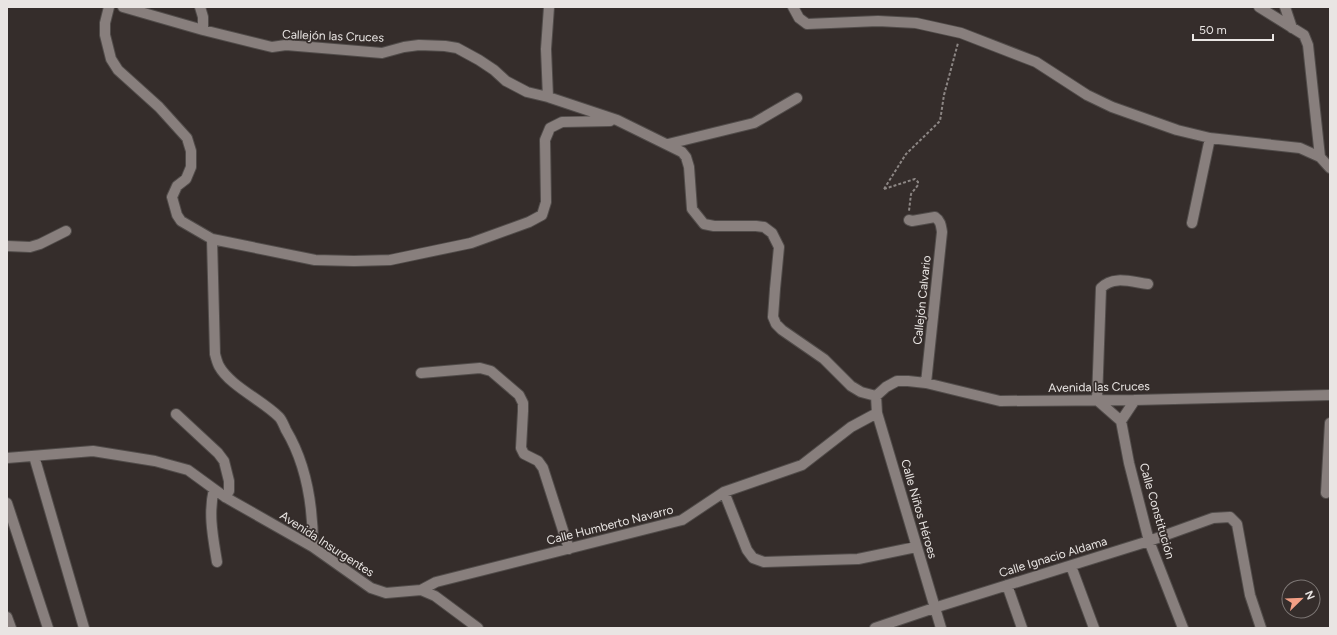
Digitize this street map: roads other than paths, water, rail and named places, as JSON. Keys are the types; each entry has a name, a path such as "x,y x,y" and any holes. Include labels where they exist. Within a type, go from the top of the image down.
{"street":[{"path":"110,7 105,23 105,35 111,60 118,70 159,107 187,138 191,151 191,167 186,179 177,186 172,197 177,215 181,222 212,239 315,260 354,262 390,260 470,243 529,222 542,215 546,202 545,140 550,128 562,122 617,120"},
{"name":"Callejón las Cruces","path":"123,7 203,30 272,46 382,53 404,47 419,45 457,48 494,70 506,81 527,92 548,97 617,120 668,144 682,152 686,157 689,167 692,209 704,224 714,226 760,227 772,233 776,239 779,247 773,317 776,324 782,330 824,359 851,386 861,392 876,396"},
{"path":"200,7 203,17 203,30"},
{"path":"548,97 546,48 549,7"},
{"path":"793,7 799,18 807,24 878,21 916,23 961,33 1036,62 1087,95 1112,108 1177,130 1210,138 1300,148 1320,157 1330,168"},
{"path":"1259,7 1304,35 1308,45 1320,157"},
{"path":"1285,7 1292,28"},
{"path":"668,144 754,123 797,98"},
{"path":"1192,223 1210,138"},
{"name":"Callejón Calvario","path":"909,220 912,221 935,217 939,220 942,232 926,384"},
{"path":"7,246 30,247 40,244 66,231"},
{"path":"212,239 215,354 218,365 229,378 280,418 298,452 309,498 312,518 313,547"},
{"path":"1135,400 1121,421 1097,400 1101,288 1106,283 1115,280 1148,284"},
{"path":"421,373 480,368 490,371 519,395 523,403 521,448 524,454 538,461 543,468 569,549"},
{"name":"Avenida las Cruces","path":"876,396 886,386 897,381 908,380 1000,401 1135,400 1330,395"},
{"name":"Calle Niños Héroes","path":"876,396 877,413 941,628"},
{"name":"Calle Humberto Navarro","path":"421,590 436,582 682,520 724,492 802,465 851,427 877,413"},
{"path":"176,414 218,453 224,461 229,481 229,491 225,497"},
{"name":"Calle Constitución","path":"1121,421 1129,463 1150,541 1183,628"},
{"path":"1326,493 1330,423"},
{"name":"Avenida Insurgentes","path":"34,456 93,451 155,461 188,470 225,497 313,547 371,588 386,593 421,590"},
{"path":"7,458 34,456 84,628"},
{"path":"214,489 211,503 211,529 217,562"},
{"path":"724,492 747,550 753,558 764,562 858,560 916,547"},
{"path":"7,503 48,628"},
{"name":"Calle Ignacio Aldama","path":"875,628 934,608 1150,541 1213,518 1230,517 1237,524 1250,595 1261,628"},
{"path":"1071,566 1094,628"},
{"path":"1007,585 1022,628"},
{"path":"421,590 435,596 478,628"},
{"path":"7,617 11,628"}]}
